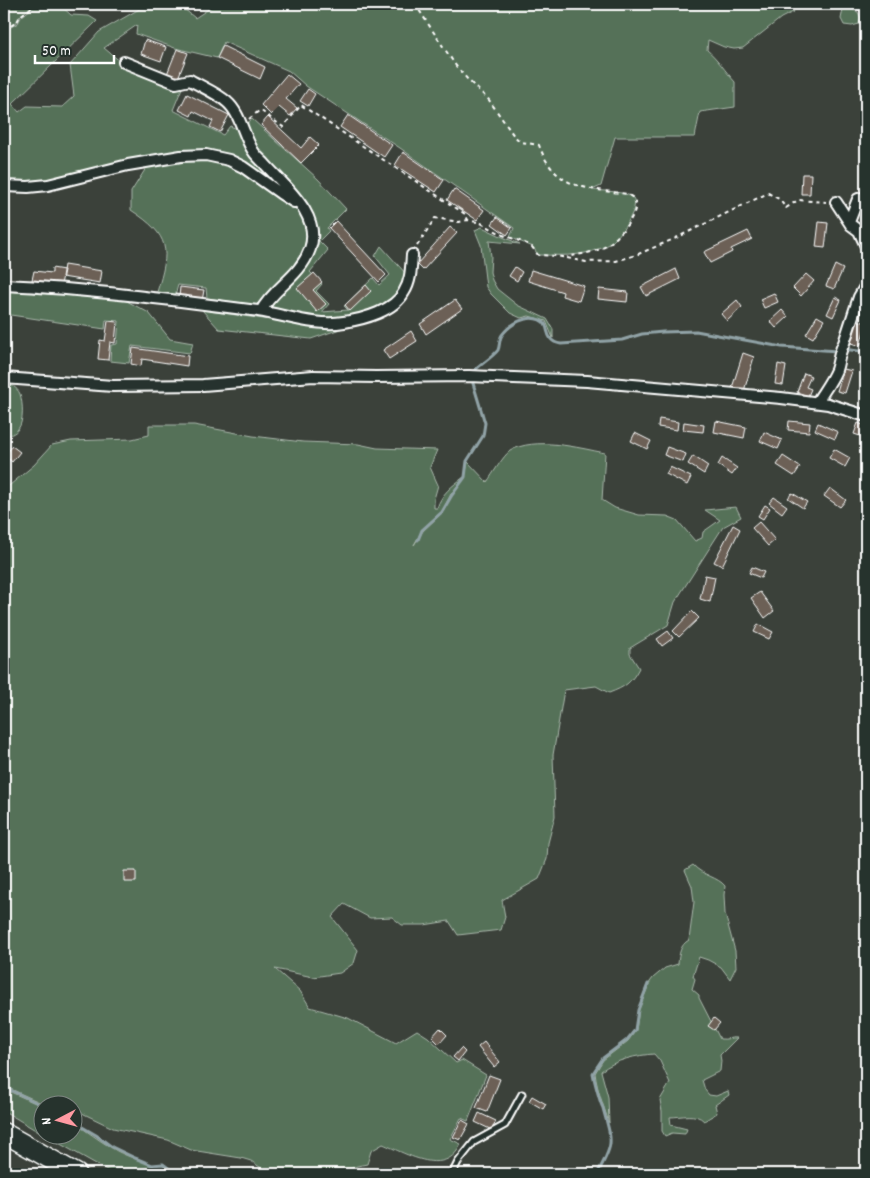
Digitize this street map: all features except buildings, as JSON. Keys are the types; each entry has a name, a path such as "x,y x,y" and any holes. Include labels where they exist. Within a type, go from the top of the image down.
{"highway":[{"path":"4,1133 77,1174"}],"street":[{"path":"124,62 176,83 190,80 227,102 241,125 252,150 308,215 313,230 310,248 292,278 266,302 261,311"},
{"path":"4,186 28,187 48,185 128,165 182,156 206,155 229,160 243,166 280,194 302,206"},
{"path":"849,222 858,199 866,197"},
{"path":"836,202 851,225 859,231 866,246"},
{"path":"4,285 128,295 171,302 261,311 311,321 334,323 376,313 393,305 404,293 409,281 412,255"},
{"path":"817,402 835,373 840,350 866,285"},
{"path":"4,378 121,386 203,385 313,376 469,376 587,381 817,402 866,416"}],"lane":[{"path":"452,1174 458,1162 474,1142 505,1125 522,1094"}],"path":[{"path":"4,30 17,22 20,16 36,4"},
{"path":"415,4 456,66 489,100 505,125 521,142 539,146 543,156 553,170 572,183 582,188 626,194 632,197 635,202 635,208 615,240 596,251 565,257"},
{"path":"241,125 260,110 284,127 301,105 465,214 468,220"},
{"path":"412,255 435,218 459,222 468,220 481,222 503,235 532,247 538,256 565,257 586,262 605,262 636,255 768,193 779,199 786,208 798,200 836,202"}],"green space":[{"path":"4,4 35,4 20,16 17,22 4,29"},
{"path":"37,4 59,4 71,15 89,16 97,21 12,104 19,112 27,106 62,107 74,96 70,65 99,32 148,4 186,4 183,8 195,18 216,4 800,4 793,12 781,18 743,48 724,47 708,40 707,50 735,82 735,107 700,112 695,137 615,137 601,186 592,190 625,194 633,198 635,202 626,225 614,240 599,249 581,254 538,255 533,247 510,237 514,228 400,148 306,86 289,71 224,42 217,58 175,48 136,34 137,25 104,48 122,63 182,88 173,110 223,135 230,126 242,131 288,195 206,152 45,183 4,184 4,31 18,23 21,17"},
{"path":"843,9 852,9 858,12 861,18 859,24 852,26 844,25 841,19"},
{"path":"252,119 318,179 346,209 327,228 329,231 319,241 328,250 310,272 322,284 316,291 329,304 322,312 348,310 344,306 373,278 379,285 390,275 375,256 381,246 407,275 397,296 391,302 372,311 328,320 307,318 270,307 296,278 315,228 254,147 245,125"},
{"path":"203,158 233,165 301,213 308,230 304,252 297,264 256,305 207,298 206,288 178,285 175,296 157,292 164,265 164,245 154,228 131,210 131,192 148,165"},
{"path":"482,227 520,244 489,241 492,280 497,289 517,305 547,319 553,329 553,338 546,321 529,316 521,318 510,313 486,287 481,245 475,230"},
{"path":"4,291 72,294 123,299 149,313 170,339 193,343 190,353 132,346 129,363 110,361 111,345 117,344 119,321 106,320 105,329 4,314"},
{"path":"202,310 332,329 352,325 311,339 219,329"},
{"path":"4,383 13,386 19,392 22,412 20,426 17,431 4,437 9,409 4,408"},
{"path":"149,425 194,425 253,436 303,442 358,444 377,448 437,450 430,467 438,485 434,499 434,508 437,508 448,490 464,477 451,494 442,511 422,530 414,545 423,531 443,512 465,477 468,462 487,482 507,453 531,444 557,444 605,453 602,500 615,508 639,515 667,516 677,520 695,541 702,538 703,532 720,520 705,510 736,507 741,517 723,527 675,602 668,625 630,648 630,654 639,668 630,681 609,693 596,686 564,690 553,755 555,816 548,843 547,859 539,879 502,900 505,917 501,930 458,935 449,921 424,925 402,925 392,917 370,918 344,904 332,917 358,950 354,963 340,973 313,977 275,969 300,991 310,1007 348,1018 396,1043 417,1030 428,1037 456,1063 462,1060 486,1075 468,1121 461,1118 450,1139 461,1144 454,1154 446,1160 436,1162 425,1160 383,1144 371,1151 367,1164 341,1173 270,1174 251,1161 241,1158 191,1150 168,1140 113,1128 82,1113 82,1096 32,1096 32,1099 4,1086 4,490 34,465 52,445 71,441 132,439 149,435"},
{"path":"693,865 725,886 725,914 735,951 736,967 730,979 721,967 699,957 693,976 695,979 692,989 699,995 720,1039 737,1038 720,1055 720,1071 702,1080 705,1090 709,1095 716,1096 728,1091 729,1095 715,1105 717,1113 704,1121 693,1116 670,1117 671,1125 687,1129 685,1134 672,1133 665,1136 662,1131 660,1100 670,1083 660,1061 654,1054 626,1059 601,1071 608,1097 609,1123 595,1073 603,1060 628,1041 636,1030 639,1009 653,978 665,968 678,964 682,947 689,940 694,902 692,886 685,870"},
{"path":"4,1089 32,1102 32,1128 4,1111"},
{"path":"82,1128 117,1151 151,1165 163,1174 114,1174 64,1146 82,1146"}],"waterway":[{"path":"474,371 498,350 501,337 505,331 519,321 530,318 544,322 551,340 561,344 622,340 642,334 696,331 782,347 837,351"},
{"path":"843,349 866,352"},
{"path":"418,540 422,530 442,512 465,477 467,461 483,436 485,423 472,380"},
{"path":"597,1174 607,1155 610,1135 593,1073 603,1058 627,1040 635,1030 638,1010 648,984"},
{"path":"4,1087 32,1100"},
{"path":"82,1127 112,1147 135,1158 152,1165 163,1164 171,1170 189,1174"}]}
